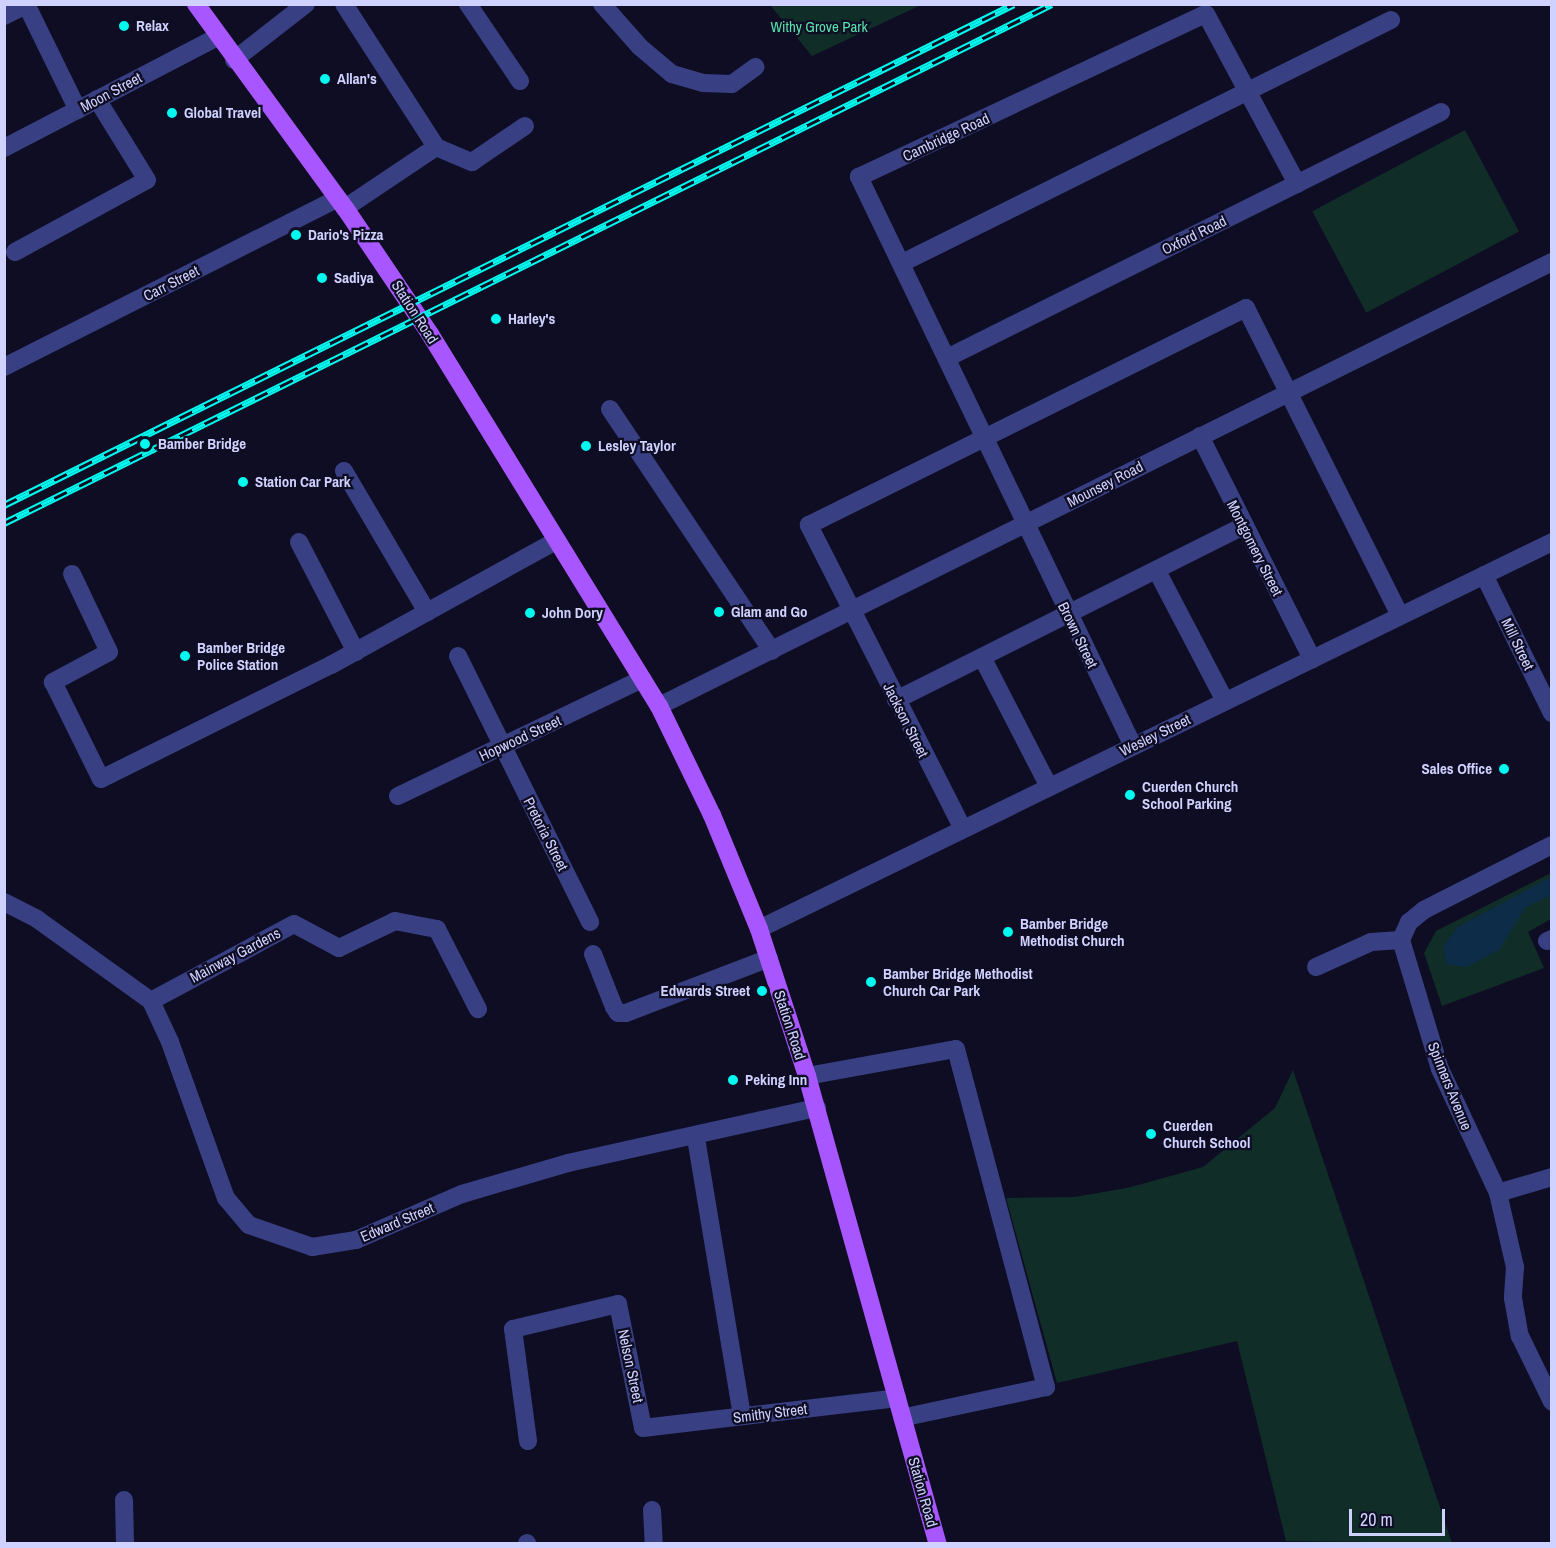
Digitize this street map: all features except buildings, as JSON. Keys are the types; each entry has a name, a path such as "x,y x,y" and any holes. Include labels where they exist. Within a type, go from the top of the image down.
{"main road":[{"name":"Station Road","path":"196,4 217,37 341,204 430,334 659,706 712,814 759,929 807,1077 939,1544"}],"street":[{"path":"234,60 306,4"},
{"path":"344,4 436,147 472,162 525,126"},
{"path":"468,4 520,81"},
{"path":"602,4 640,47 672,74 703,83 732,84 754,67"},
{"path":"4,16 26,5 78,110"},
{"name":"Cambridge Road","path":"1024,524 902,263 859,177 1206,14 1297,184"},
{"path":"902,263 1249,94 1391,20"},
{"name":"Moon Street","path":"4,148 217,37"},
{"path":"15,252 147,180 97,99"},
{"name":"Oxford Road","path":"946,358 1441,112"},
{"name":"Carr Street","path":"4,368 341,204 436,147"},
{"name":"Mounsey Road","path":"659,706 1551,262"},
{"path":"985,439 1246,308 1286,394 1400,616"},
{"path":"610,410 772,651"},
{"name":"Montgomery Street","path":"1200,436 1243,526 1312,659"},
{"name":"Jackson Street","path":"963,829 850,611 809,525 985,439"},
{"path":"344,471 427,612"},
{"name":"Brown Street","path":"1024,524 1132,746"},
{"path":"896,700 1243,526"},
{"path":"72,574 109,652 53,682 101,779 356,652 556,541"},
{"path":"299,542 356,652"},
{"name":"Wesley Street","path":"759,929 1551,542"},
{"path":"1157,571 1225,701"},
{"name":"Mill Street","path":"1484,575 1551,712"},
{"name":"Pretoria Street","path":"458,656 591,922"},
{"path":"982,657 1049,787"},
{"name":"Hopwood Street","path":"398,796 642,680"},
{"path":"1316,967 1371,942 1401,940 1409,922 1424,910 1551,845"},
{"name":"Edward Street","path":"4,902 37,919 151,1001 170,1042 226,1198 249,1225 312,1247 356,1240 462,1194 558,1166 696,1138 816,1108"},
{"name":"Mainway Gardens","path":"151,1001 294,924 339,948 395,921 437,929 478,1009"},
{"name":"Spinners Avenue","path":"1401,940 1440,1069 1498,1193 1515,1267 1513,1298 1520,1336 1551,1402"},
{"path":"593,954 618,1013 626,1013 769,958"},
{"path":"807,1077 956,1049 1046,1387 902,1418"},
{"path":"696,1138 742,1416"},
{"path":"1498,1193 1551,1177"},
{"name":"Nelson Street","path":"528,1442 513,1329 618,1304 643,1428"},
{"name":"Smithy Street","path":"643,1428 897,1398"},
{"path":"124,1500 125,1544"},
{"path":"652,1510 654,1544"}],"green space":[{"name":"Withy Grove Park","path":"770,5 921,5 812,56"},
{"path":"1465,130 1519,232 1366,313 1312,211"},
{"path":"1551,873 1551,919 1528,932 1544,968 1442,1006 1424,953 1436,931"},
{"path":"1293,1070 1452,1543 1286,1541 1237,1341 1057,1383 1006,1198 1074,1197 1127,1188 1203,1167 1275,1108"}],"water":[{"path":"1551,877 1551,895 1525,908 1499,950 1466,967 1446,964 1443,946 1458,927"}],"railway":[{"path":"4,505 1014,4"},
{"path":"4,523 1052,4"}],"place":[{"name":"Relax","path":"124,26"},
{"name":"Allan's","path":"325,79"},
{"name":"Global Travel","path":"172,113"},
{"name":"Dario's Pizza","path":"296,235"},
{"name":"Sadiya","path":"322,278"},
{"name":"Harley's","path":"496,319"},
{"name":"Bamber Bridge","path":"145,444"},
{"name":"Lesley Taylor","path":"586,446"},
{"name":"Station Car Park","path":"243,482"},
{"name":"Glam and Go","path":"719,612"},
{"name":"John Dory","path":"530,613"},
{"name":"Bamber Bridge Police Station","path":"185,656"},
{"name":"Sales Office","path":"1504,769"},
{"name":"Cuerden Church School Parking","path":"1130,795"},
{"name":"Bamber Bridge Methodist Church","path":"1008,932"},
{"name":"Bamber Bridge Methodist Church Car Park","path":"871,982"},
{"name":"Edwards Street","path":"762,991"},
{"name":"Peking Inn","path":"733,1080"},
{"name":"Cuerden Church School","path":"1151,1134"}]}
